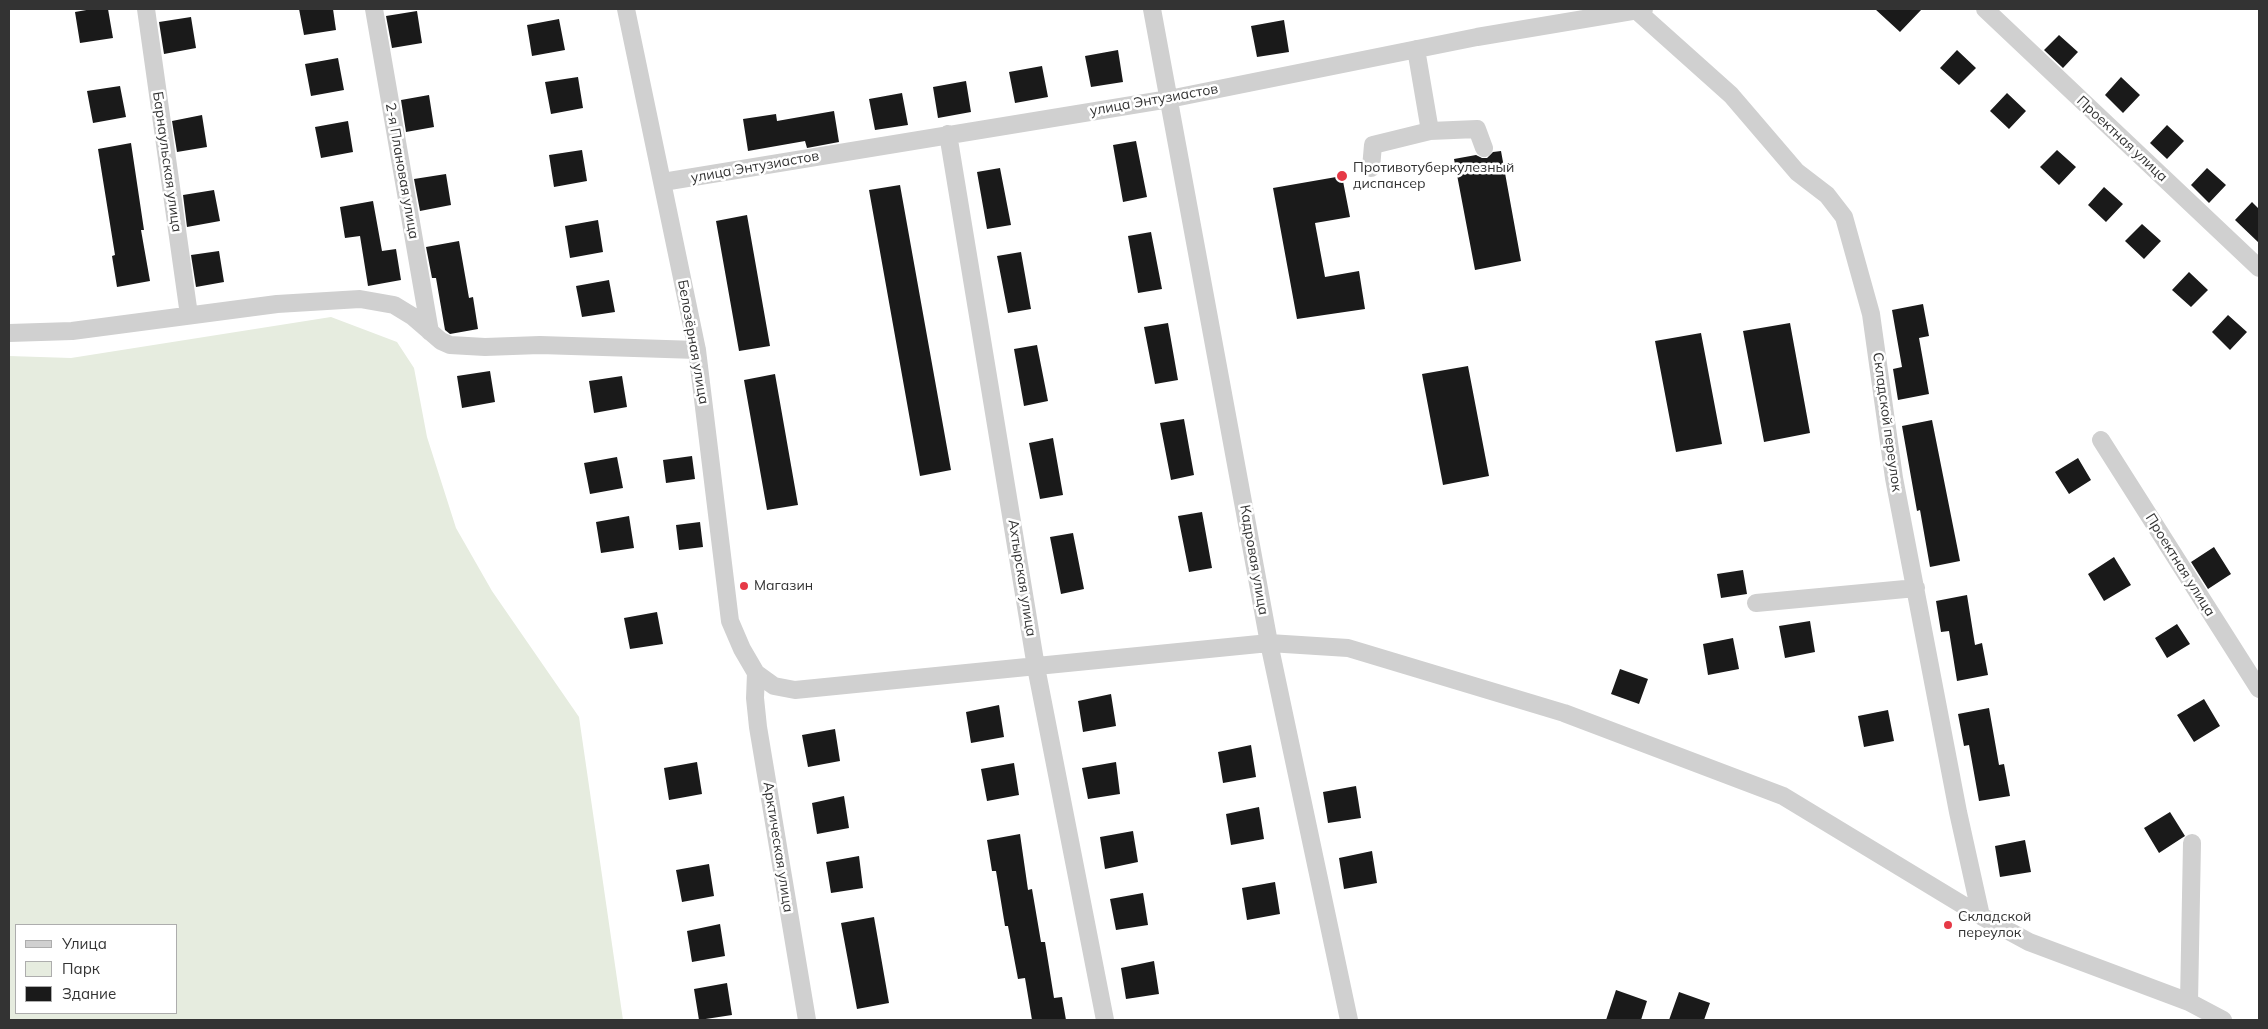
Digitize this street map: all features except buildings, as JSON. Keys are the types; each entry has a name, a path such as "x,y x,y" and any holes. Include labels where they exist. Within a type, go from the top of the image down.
{"street":[{"name":"Барнаульская улица","path":"146,9 189,315"},
{"name":"2-я Плановая улица","path":"374,9 430,332"},
{"name":"Белозёрная улица","path":"626,9 697,350 730,621 742,650 756,673"},
{"name":"Кадровая улица","path":"1152,9 1269,642 1349,1020"},
{"name":"Проектная улица","path":"1985,9 2259,268"},
{"name":"улица Энтузиастов","path":"663,182 1169,99 1416,49 1640,10"},
{"name":"Складской переулок","path":"1640,10 1731,96 1798,172 1827,195 1844,217 1871,314 1894,478 1958,812 1981,916"},
{"path":"1416,49 1430,131"},
{"path":"1371,168 1373,145 1430,131 1478,129 1484,148"},
{"name":"Ахтырская улица","path":"948,134 1036,667 1105,1020"},
{"path":"9,333 72,331 277,304 360,298 394,305 412,316 441,341 459,346 540,345 697,350"},
{"name":"Проектная улица","path":"2101,440 2259,689"},
{"path":"1756,603 1916,588"},
{"path":"756,673 774,686 795,690 1269,642 1348,648 1564,713 1783,796 1981,916 2029,942 2188,1002 2223,1020"},
{"name":"Арктическая улица","path":"756,673 755,698 758,727 807,1020"},
{"path":"2188,1002 2192,843"}],"green space":[{"path":"331,317 397,342 414,368 427,437 456,528 492,591 579,717 623,1020 9,1020 9,356 71,358"}],"place":[{"name":"Противотуберкулезный диспансер","path":"1342,176"},
{"name":"Магазин","path":"744,586"},
{"name":"Складской переулок","path":"1948,925"}]}
